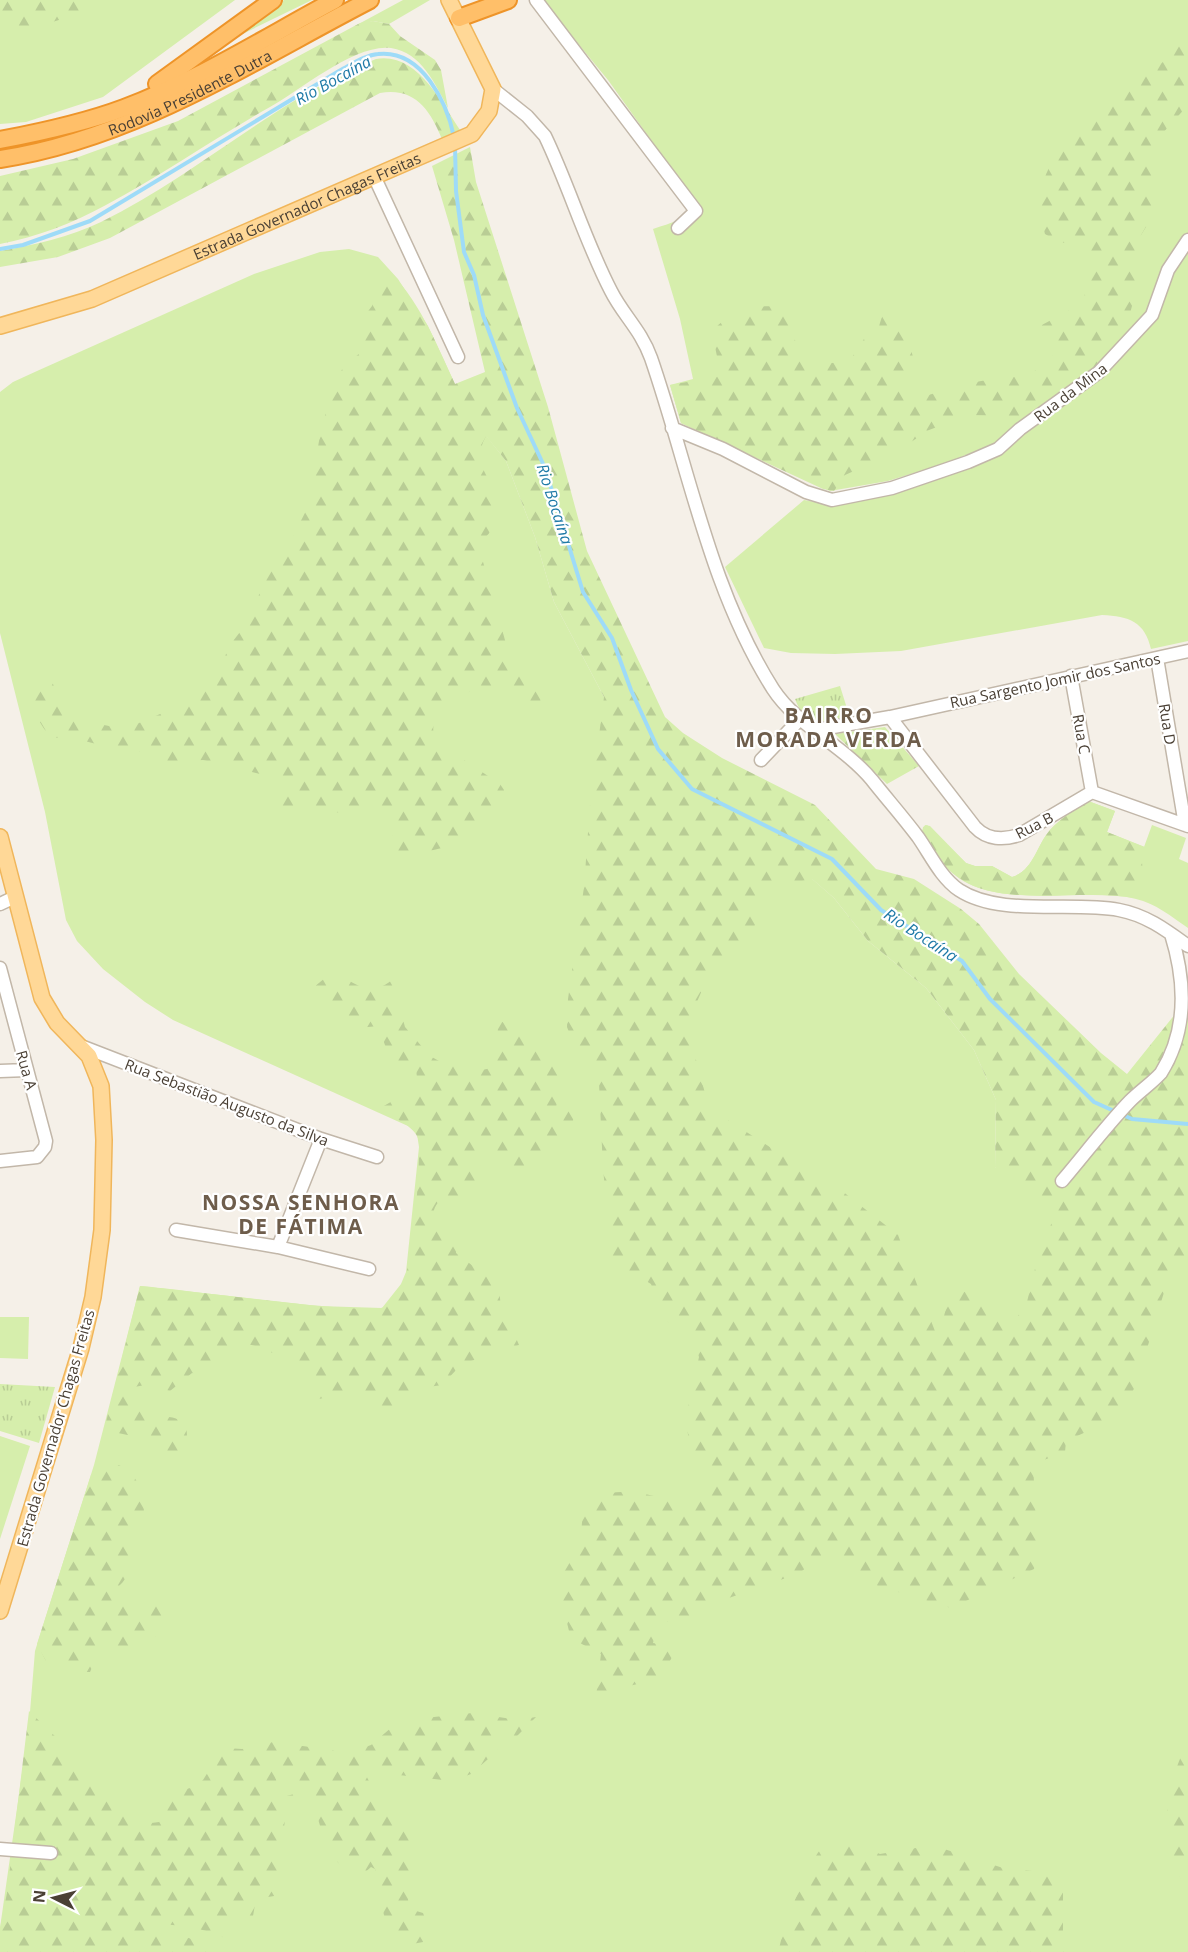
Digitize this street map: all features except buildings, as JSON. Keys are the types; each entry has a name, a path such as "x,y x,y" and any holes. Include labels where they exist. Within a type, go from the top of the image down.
{"highway":[{"path":"124,108 273,0"},
{"name":"Rodovia Presidente Dutra","path":"0,140 80,123 124,108 216,64 335,0"},
{"path":"459,18 508,0"},
{"name":"Rodovia Presidente Dutra","path":"0,159 90,138 152,114 368,1"}],"main road":[{"path":"449,0 493,89"},
{"name":"Estrada Governador Chagas Freitas","path":"0,326 92,299 465,138 477,130 486,118 492,106 493,89"},
{"name":"Estrada Governador Chagas Freitas","path":"0,837 42,998 57,1023 78,1044 95,1066 101,1086 104,1116 102,1230 97,1275 81,1348 0,1611"}],"street":[{"path":"536,0 696,211 678,228"},
{"path":"493,89 527,116 545,136 610,290 647,346 700,521 745,635 774,690 800,719 816,729 866,772 918,837 950,884 962,892 978,899 1000,903 1120,910 1152,921 1188,946"},
{"path":"374,176 458,357"},
{"name":"Rua da Mina","path":"672,428 723,448 806,492 832,500 892,488 968,462 999,449 1020,429 1099,372 1152,315 1168,270 1188,240"},
{"name":"Rua Sargento Jomir dos Santos","path":"816,729 890,717 1188,651"},
{"name":"Rua D","path":"1157,658 1186,826"},
{"name":"Rua C","path":"1071,676 1092,792"},
{"name":"Rua B","path":"890,717 975,827 989,837 1006,838 1019,835 1092,792"},
{"path":"760,760 800,719"},
{"path":"1092,792 1186,826"},
{"path":"0,904 15,897"},
{"path":"1062,1181 1130,1101 1165,1066 1183,1024 1187,995 1171,934"},
{"name":"Rua A","path":"0,968 46,1141 41,1153 25,1161 0,1161"},
{"name":"Rua Sebastião Augusto da Silva","path":"78,1044 321,1139 377,1157"},
{"path":"0,1071 27,1070"},
{"path":"278,1247 321,1139"},
{"path":"176,1230 278,1247 369,1269"},
{"path":"0,1849 51,1853"}],"green space":[{"path":"0,0 235,0 103,97 26,122 0,124"},
{"path":"0,0 95,0 78,13 65,18 0,32"},
{"path":"284,0 312,0 220,45"},
{"path":"403,0 430,0 389,24 373,21 353,27"},
{"path":"542,0 1188,0 1188,641 1151,649 1145,632 1134,622 1120,617 1102,615 901,651 835,654 791,653 764,648 725,567 804,500 832,505 994,455 991,445 943,464 888,481 830,491 681,423 670,385 693,379 680,319 653,229 682,217 688,207 686,189 608,80"},
{"path":"373,21 389,24 400,36 435,60 441,70 448,108 426,71 411,56 391,48 377,48 345,60 329,69 148,181 81,218 54,229 0,244 0,176 73,159 178,121 360,23"},
{"path":"1188,29 1188,105 1152,145 1147,161 1161,203 1141,235 1140,275 1126,329 1095,367 1019,418 1013,420 1003,416 969,415 929,430 905,446 882,453 865,466 845,475 834,491 823,489 681,423 670,385 721,376 712,332 733,315 762,306 780,308 786,315 794,339 813,364 849,362 864,339 866,345 861,363 872,361 881,318 884,313 889,315 903,331 913,357 898,382 897,389 903,394 925,396 970,383 1004,377 1025,377 1052,360 1053,349 1040,341 1038,334 1040,326 1081,304 1085,293 1087,267 1085,258 1078,248 1045,234 1040,202 1042,186 1048,170 1064,146 1101,109 1175,51 1184,30"},
{"path":"376,59 391,59 404,63 416,71 436,93 460,130 442,139 426,110 412,97 392,92 380,93 110,238 58,257 0,267 0,251 64,236 101,222 170,182 304,95"},
{"path":"470,147 476,182 548,407 587,551 665,717 683,733 722,758 815,805 876,869 914,879 961,909 979,924 1019,974 1101,1053 1127,1074 1188,998 1188,1253 1165,1289 1136,1385 1124,1407 1108,1422 1066,1441 1065,1452 1033,1464 1038,1556 1034,1569 951,1608 852,1578 840,1569 840,1555 827,1551 802,1571 723,1600 685,1618 658,1624 653,1643 677,1647 665,1668 647,1682 623,1689 594,1711 601,1654 578,1642 569,1631 560,1594 563,1574 576,1552 581,1535 584,1497 632,1492 681,1499 699,1492 708,1484 706,1472 691,1446 687,1430 688,1408 699,1357 695,1344 660,1313 651,1284 624,1270 612,1255 603,1169 599,1083 595,1069 575,1048 567,1027 568,999 584,887 590,805 604,697 554,602 535,537 506,461 486,436 482,444 481,464 494,488 495,496 491,530 478,544 512,665 536,688 541,697 540,706 535,707 513,691 500,687 472,690 461,697 453,698 443,716 436,719 434,732 440,744 500,784 504,790 501,804 480,826 464,831 446,847 425,852 410,863 397,856 389,820 378,809 345,813 298,809 273,804 277,796 299,781 292,782 203,760 170,763 157,754 108,747 69,737 53,738 42,726 32,698 33,672 41,673 51,680 64,713 74,719 126,727 186,703 222,663 230,645 250,619 271,562 289,544 308,507 319,441 333,383 345,365 360,353 366,314 372,306 385,267 417,306 455,384 485,372 454,240 432,166","holes":["812,879 834,898 868,941 926,988 974,1050 996,1100 995,1167 1054,1218 1040,1248 1026,1306 1017,1317 1002,1317 985,1300 973,1293 950,1293 938,1339 898,1235 837,1187 809,1172 709,1108 688,1039 692,1013 707,979 750,938 766,896 772,887"]},
{"path":"349,249 378,257 398,279 428,326 460,395 478,425 506,461 535,537 554,602 604,697 834,898 868,941 926,988 974,1050 996,1100 995,1167 1188,1250 1188,1952 0,1952 0,1928 29,1724 35,1651 94,1465 140,1286 318,1306 382,1308 401,1284 406,1272 419,1147 417,1134 408,1126 173,1020 145,1002 103,969 77,941 66,920 45,812 0,633 0,392 13,382 254,274 320,252"},
{"path":"840,686 850,718 824,723 810,720 799,708 795,699"},
{"path":"885,727 919,766 887,784 835,734"},
{"path":"1088,801 1115,811 1107,832 1144,847 1152,825 1186,838 1179,859 1188,863 1188,928 1157,907 1136,899 1088,895 1035,896 985,890 963,881 945,866 922,831 925,825 930,826 966,863 975,866 992,866 1012,877 1019,874 1030,863 1045,836 1054,826"},
{"path":"1088,801 1115,811 1107,832 1145,847 1138,848 1134,853 1142,863 1143,870 1134,898 1092,895 1021,895 978,888 949,870 922,834 923,827 927,825 966,863 975,866 992,866 1012,877 1019,874 1030,863 1045,836 1054,826"},
{"path":"335,977 368,989 382,986 392,980 405,1027 430,1056 439,1061 475,1071 487,1069 495,1063 499,1055 497,1019 512,1027 531,1046 560,1064 562,1080 555,1112 559,1116 576,1101 571,1125 558,1145 540,1162 519,1175 506,1172 485,1147 476,1183 466,1197 443,1199 436,1205 432,1219 434,1223 456,1236 456,1253 499,1286 501,1310 517,1321 516,1338 519,1345 468,1362 458,1368 442,1385 414,1389 409,1403 399,1413 387,1416 373,1410 369,1393 351,1391 319,1399 309,1379 294,1365 256,1346 234,1344 224,1351 212,1377 192,1373 170,1391 145,1385 129,1388 125,1397 129,1403 151,1416 173,1418 184,1425 187,1436 182,1448 177,1452 165,1455 137,1437 104,1430 140,1286 309,1305 371,1309 384,1307 401,1285 408,1265 414,1230 419,1141 407,1125 377,1110 418,1086 416,1069 396,1062 389,1056 378,1026 348,1029 342,1025 314,987 325,978"},
{"path":"0,1317 29,1317 28,1359 0,1358"},
{"path":"0,1384 55,1387 39,1443 0,1431"},
{"path":"0,1436 30,1446 0,1539"},
{"path":"119,1465 133,1476 141,1489 144,1514 143,1523 132,1538 129,1571 119,1586 127,1598 133,1601 169,1606 171,1613 165,1628 152,1640 129,1650 100,1650 90,1672 81,1672 46,1661 37,1644 91,1475 97,1469"},
{"path":"29,1711 64,1745 70,1760 125,1816 151,1823 159,1822 177,1791 195,1787 203,1780 220,1753 226,1748 242,1749 273,1742 332,1750 343,1755 371,1745 392,1727 415,1719 472,1713 518,1720 536,1717 516,1737 503,1736 496,1752 471,1774 452,1781 390,1774 364,1768 373,1788 400,1822 410,1842 409,1905 413,1910 423,1913 426,1921 423,1942 407,1945 397,1939 386,1922 375,1869 371,1867 362,1875 351,1876 328,1852 308,1786 285,1780 283,1772 275,1776 280,1794 283,1797 294,1794 299,1802 285,1818 279,1884 274,1896 256,1899 253,1916 228,1924 225,1938 199,1929 165,1924 155,1920 151,1926 201,1942 213,1952 0,1952 0,1928 7,1893"},
{"path":"1188,1743 1188,1889 1171,1856 1167,1817 1173,1778"},
{"path":"849,1841 880,1854 916,1848 941,1848 1003,1868 1041,1872 1053,1880 1063,1893 1063,1938 1068,1952 779,1952 796,1897 816,1855 828,1845"}],"waterway":[{"name":"Rio Bocaína","path":"0,249 23,245 90,221 339,71 373,55 394,55 420,69 438,94 451,123 454,137"},
{"name":"Rio Bocaína","path":"455,145 456,191 464,252 474,275 483,315 517,408 545,468 583,592 612,638 631,690 658,749 692,789 832,859 881,910 962,961 990,999 1094,1102 1132,1119 1188,1124"}],"district":[{"name":"BAIRRO MORADA VERDA","path":"829,727"},
{"name":"NOSSA SENHORA DE FÁTIMA","path":"301,1214"}]}
